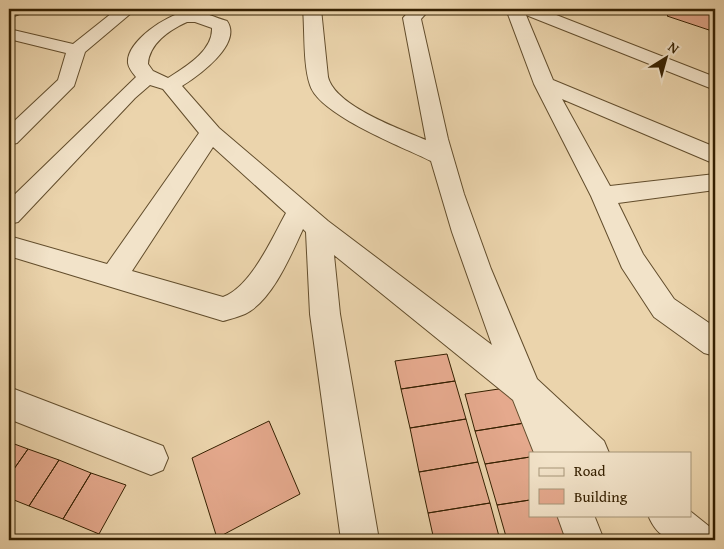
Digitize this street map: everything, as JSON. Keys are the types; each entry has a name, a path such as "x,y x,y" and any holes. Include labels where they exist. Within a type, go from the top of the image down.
{"street":[{"path":"9,14 16,9"},
{"path":"13,130 66,82 76,50 127,9"},
{"path":"312,9 318,77 324,91 333,101 366,121 441,156"},
{"path":"421,9 412,18 441,156 514,366 526,390 551,452"},
{"path":"515,9 544,84 603,196 632,260 664,308 715,343"},
{"path":"526,9 715,84"},
{"path":"9,34 76,50"},
{"path":"9,215 115,107 160,80 211,133 309,219 526,390 591,452"},
{"path":"544,84 715,156"},
{"path":"112,277 211,133"},
{"path":"603,196 712,187"},
{"path":"9,246 223,309 234,308 258,286 309,219"},
{"path":"309,219 360,540"},
{"path":"9,402 151,458"},
{"path":"575,516 585,540"},
{"path":"667,516 697,540"}],"building":[{"path":"674,9 715,11 715,23 709,30 667,16"},
{"path":"447,354 455,381 401,389 395,361"},
{"path":"455,381 466,419 410,428 401,389"},
{"path":"519,386 531,422 475,431 465,394"},
{"path":"466,419 478,462 419,472 410,428"},
{"path":"269,421 300,494 217,538 192,458"},
{"path":"531,422 542,452 529,452 529,457 485,464 475,431"},
{"path":"9,442 28,449 9,476"},
{"path":"28,449 59,460 29,506 9,498 9,476"},
{"path":"529,457 529,500 497,505 485,464"},
{"path":"59,460 91,473 63,519 29,506"},
{"path":"478,462 490,503 428,513 419,472"},
{"path":"91,473 126,485 99,534 63,519"},
{"path":"529,500 529,516 565,516 574,540 507,540 497,505"},
{"path":"490,503 500,540 434,540 428,513"}]}
